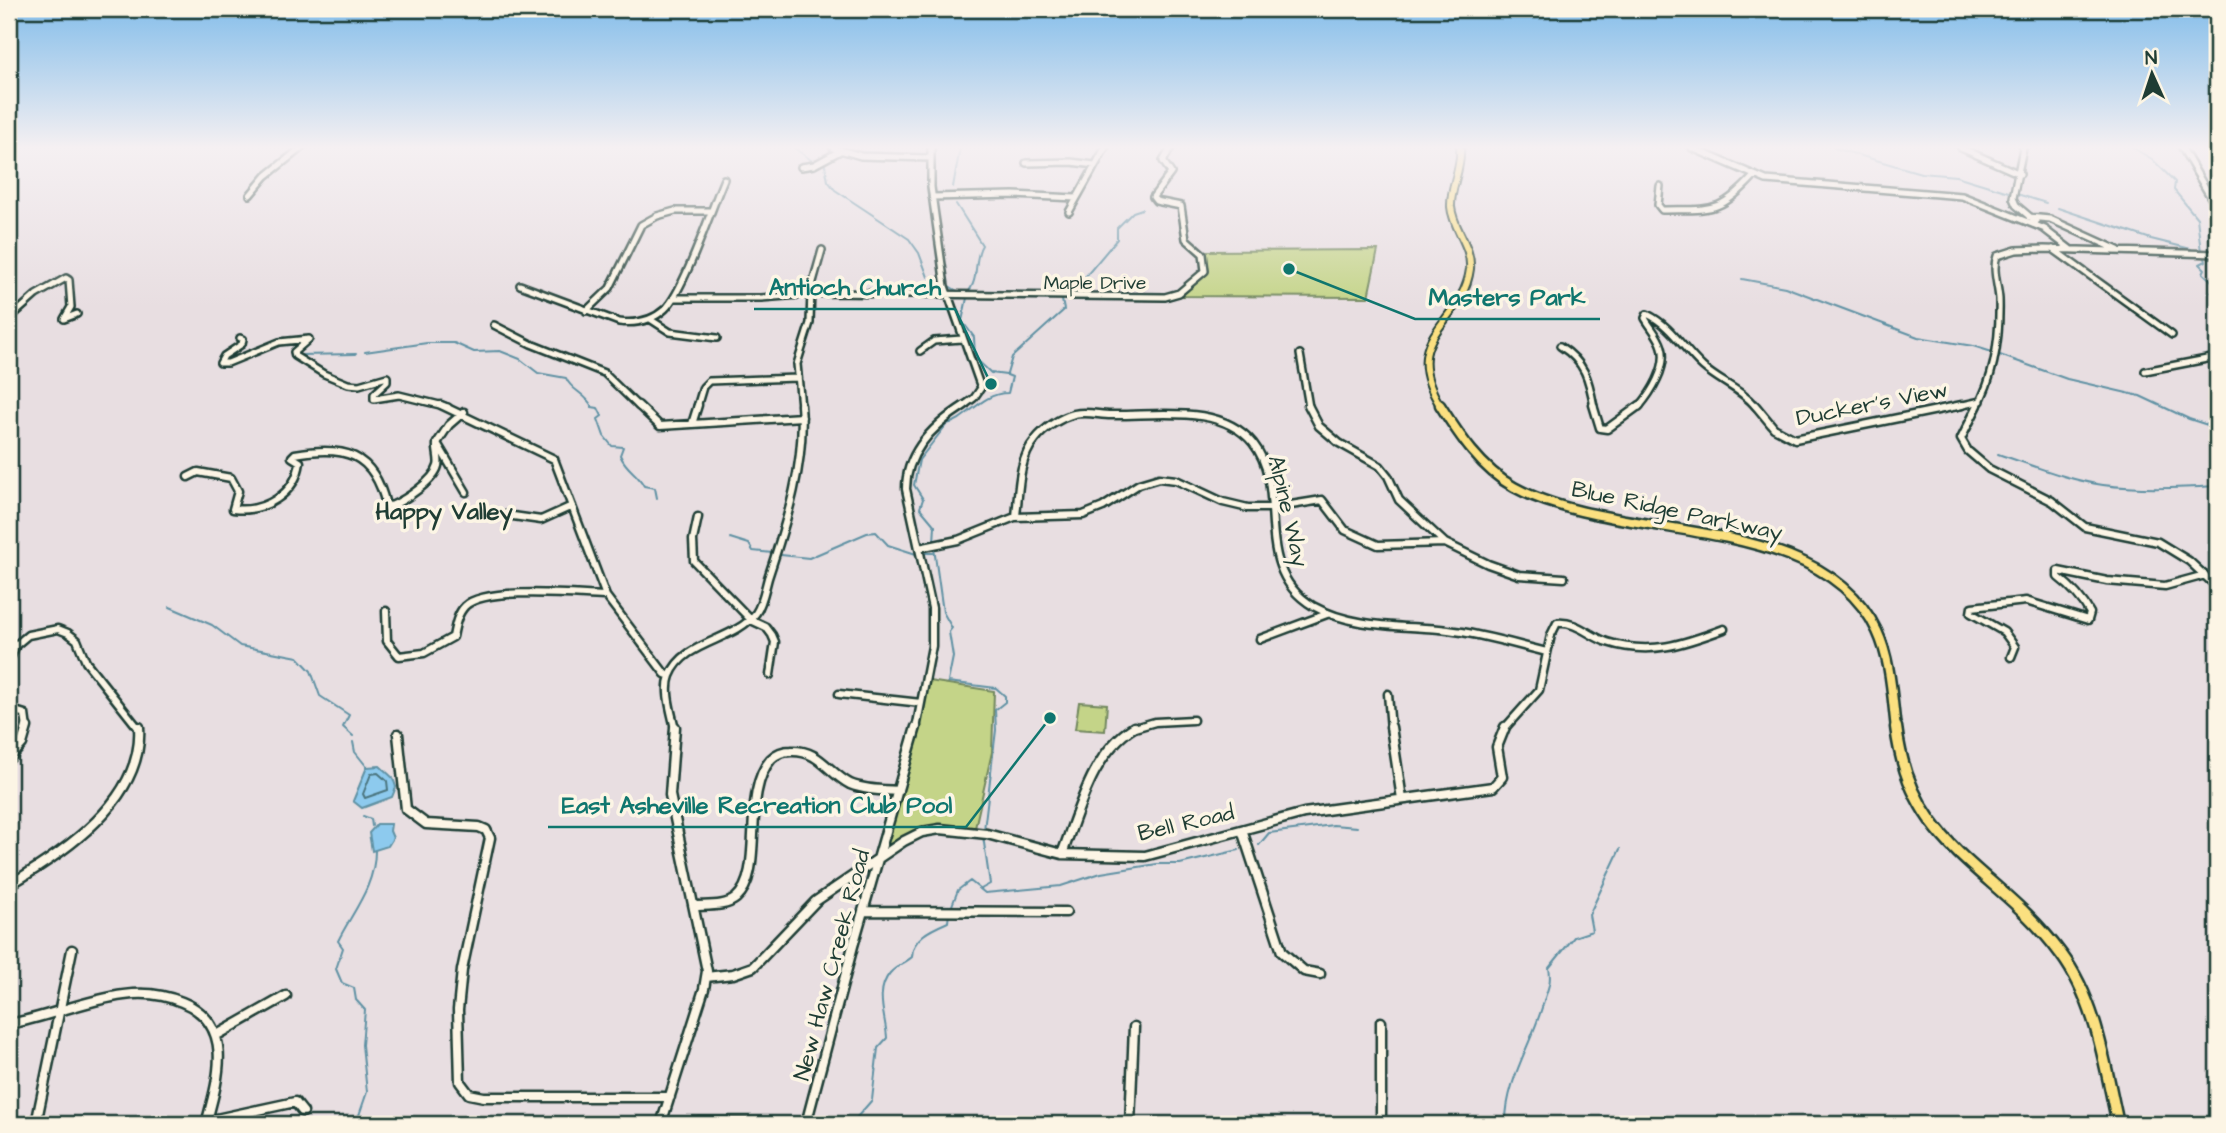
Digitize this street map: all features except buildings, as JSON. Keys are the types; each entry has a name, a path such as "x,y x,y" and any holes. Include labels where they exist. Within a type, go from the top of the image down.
{"main road":[{"name":"Blue Ridge Parkway","path":"1452,201 1450,206 1471,265 1468,278 1434,335 1425,361 1429,384 1447,416 1491,472 1534,497 1570,508 1768,547 1812,565 1851,594 1871,617 1883,642 1900,754 1914,794 1947,841 2033,922 2064,958 2078,981 2095,1026 2118,1124"}],"street":[{"path":"520,285 586,311 627,323 650,319 666,311 674,298 715,201"},
{"name":"New Haw Creek Road","path":"806,1124 921,703 934,625 906,489 907,467 928,435 973,399 981,388 980,379 962,339 947,295 933,201"},
{"path":"1069,212 1075,201"},
{"name":"Maple Drive","path":"674,298 947,295 1154,298 1179,293 1205,271 1203,254 1188,242 1184,234 1181,206 1156,201"},
{"path":"1659,201 1662,210 1711,209 1730,201"},
{"path":"1974,201 2045,229"},
{"path":"2014,201 2029,217 2070,249"},
{"path":"586,311 610,288 641,225 657,216 675,211 711,211"},
{"path":"2029,217 2050,219 2118,251"},
{"path":"2217,254 2053,249 2006,251 1994,258 2001,320 1981,401 1965,425 1961,439 1978,460 2051,500 2086,528 2096,532 2141,536 2161,542 2180,554 2217,587"},
{"path":"2053,249 2172,335"},
{"path":"798,1124 661,1123 706,977 706,961 670,796 670,771 676,735 669,695 670,676 688,653 737,630 751,620 762,602 801,459 802,417 797,378 799,353 811,317 812,295 822,250"},
{"path":"9,319 32,298 66,278 69,279 71,307 64,319 77,314"},
{"name":"Ducker's View","path":"1560,346 1580,359 1590,383 1597,420 1600,428 1606,429 1638,408 1650,395 1659,375 1663,356 1661,345 1645,318 1647,314 1682,339 1698,363 1748,397 1776,430 1787,438 1795,439 1981,401"},
{"path":"650,319 670,332 717,338"},
{"path":"494,325 531,344 604,373 660,426 802,417"},
{"path":"240,338 243,339 242,344 229,352 220,363 228,363 283,341 309,339 294,352 295,356 329,376 355,385 379,376 387,377 387,382 373,394 374,399 405,396 464,412 554,459 606,596 670,676"},
{"path":"920,351 936,340 962,339"},
{"path":"1300,354 1307,387 1307,403 1319,426 1339,443 1380,466 1388,476 1399,500 1445,543 1488,564 1519,575 1564,578"},
{"path":"2145,371 2217,357"},
{"path":"692,424 703,387 709,381 797,378"},
{"path":"188,477 198,472 231,478 238,491 233,509 252,510 272,502 293,482 300,467 300,463 292,457 295,454 348,451 364,460 384,491 386,505 391,506 409,496 434,473 439,465 436,452 438,444 449,425 464,412"},
{"name":"Alpine Way","path":"1016,516 1023,464 1034,440 1060,419 1082,412 1185,415 1219,421 1243,434 1255,445 1267,475 1270,509 1285,580 1295,593 1327,614 1371,625 1450,630 1547,652"},
{"path":"438,444 466,492"},
{"path":"919,548 947,543 1016,516 1054,518 1085,515 1105,506 1138,482 1161,478 1183,481 1225,503 1249,509 1295,507 1322,500 1345,530 1378,545 1445,543"},
{"path":"506,515 541,520 572,506"},
{"path":"698,517 693,540 694,561 751,620 766,627 775,642 770,675"},
{"path":"2011,657 2015,647 2009,636 1971,613 1972,607 2026,601 2088,620 2090,612 2086,605 2073,588 2059,577 2058,571 2107,581 2165,586 2204,575"},
{"path":"386,611 387,641 399,656 424,653 453,637 458,616 466,605 484,597 516,594 606,596"},
{"path":"1260,639 1327,614"},
{"name":"Bell Road","path":"706,977 733,974 753,967 816,901 912,835 922,832 940,830 984,834 1062,854 1145,856 1304,813 1480,790 1498,783 1502,777 1497,747 1504,729 1539,690 1554,626 1560,621 1569,622 1606,642 1649,650 1675,647 1724,629"},
{"path":"9,661 16,645 28,635 58,629 68,633 77,639 86,662 139,727 142,739 120,793 113,803 50,857 9,885"},
{"path":"839,694 921,703"},
{"path":"1388,694 1393,753 1402,799"},
{"path":"9,709 25,714 28,726 22,745 9,759"},
{"path":"1062,854 1096,772 1107,750 1118,738 1133,728 1149,723 1193,720"},
{"path":"398,734 406,809 426,824 479,827 486,830 490,838 459,995 458,1067 463,1089 469,1094 484,1097 670,1097"},
{"path":"694,906 730,901 740,893 748,867 752,821 761,777 766,765 777,754 787,751 811,752 823,759 842,780 851,785 898,791"},
{"path":"1242,830 1283,952 1304,971 1320,974"},
{"path":"863,911 1066,912"},
{"path":"36,1124 72,950"},
{"path":"9,1024 115,997 160,993 203,1012 217,1035 218,1068 207,1122 295,1102 303,1112"},
{"path":"217,1035 286,996"},
{"path":"1381,1022 1381,1124"},
{"path":"1130,1124 1134,1027"}],"green space":[{"path":"1378,250 1368,297 1172,296 1204,274 1204,251"},
{"path":"929,681 994,691 992,752 975,828 926,827 914,830 889,845 887,841 918,733"},
{"path":"1079,702 1107,704 1105,731 1075,729"}],"water":[{"path":"380,766 393,778 396,787 392,797 362,808 353,801 367,767"},
{"path":"377,824 391,824 393,838 388,846 372,851 369,833"}],"waterway":[{"path":"851,201 909,239 919,253 928,277"},
{"path":"2039,201 2046,203"},
{"path":"2183,201 2197,218 2201,252"},
{"path":"956,204 982,245 974,282 967,293"},
{"path":"2058,208 2151,239 2191,249"},
{"path":"1066,294 1081,282 1117,239 1117,228 1133,212 1142,209"},
{"path":"2204,256 2206,261 2200,264 2205,269 2203,273 2216,285 2211,292 2217,298"},
{"path":"1742,279 1785,287 1918,337 1973,346 1992,352"},
{"path":"949,286 959,292"},
{"path":"967,298 962,321 974,337 975,358 991,373 1006,375"},
{"path":"1007,374 1012,357 1064,310 1062,300"},
{"path":"365,352 427,343 454,343 474,352 500,351 520,359 538,373 566,378 592,407 598,408 602,416 598,419 604,436 612,446 623,447 620,455 623,460 644,486 655,488 657,498"},
{"path":"299,355 356,354"},
{"path":"1997,354 2067,379 2140,396 2189,419 2217,428"},
{"path":"934,542 935,526 920,508 923,499 914,485 919,460 947,424 961,418 989,397 1008,393 1012,377 1007,375"},
{"path":"1998,454 2063,476 2103,485 2146,488 2217,486"},
{"path":"781,555 809,558 867,533 876,532 888,545 916,554"},
{"path":"730,538 749,544 753,551 772,553"},
{"path":"934,548 943,612 952,628 949,632 953,657 948,682 996,688 1005,696 1005,702 995,710 996,730 984,830"},
{"path":"925,553 933,553"},
{"path":"170,607 212,625 240,646 298,657 311,671 320,696 349,715 343,727 353,736"},
{"path":"353,742 355,752 367,767"},
{"path":"363,816 371,819 372,826"},
{"path":"1259,845 1269,833 1333,825 1357,827"},
{"path":"981,889 990,884 983,836"},
{"path":"1506,1124 1514,1078 1549,986 1549,968 1574,937 1592,931 1589,915 1620,849"},
{"path":"951,908 958,890 970,881 985,893 1061,886 1101,873 1157,864 1180,864 1239,850"},
{"path":"356,1124 367,1092 362,1045 365,1010 356,1000 354,988 342,983 336,969 343,948 338,941 367,887 375,851"},
{"path":"851,1124 872,1100 878,1048 887,1038 882,1005 885,980 892,971 912,957 919,939 948,922 949,913"}],"place":[{"name":"Masters Park","path":"1289,269"},
{"name":"Antioch Church","path":"991,384"},
{"name":"East Asheville Recreation Club Pool","path":"1050,718"}],"district":[{"name":"Happy Valley","path":"444,512"}]}
